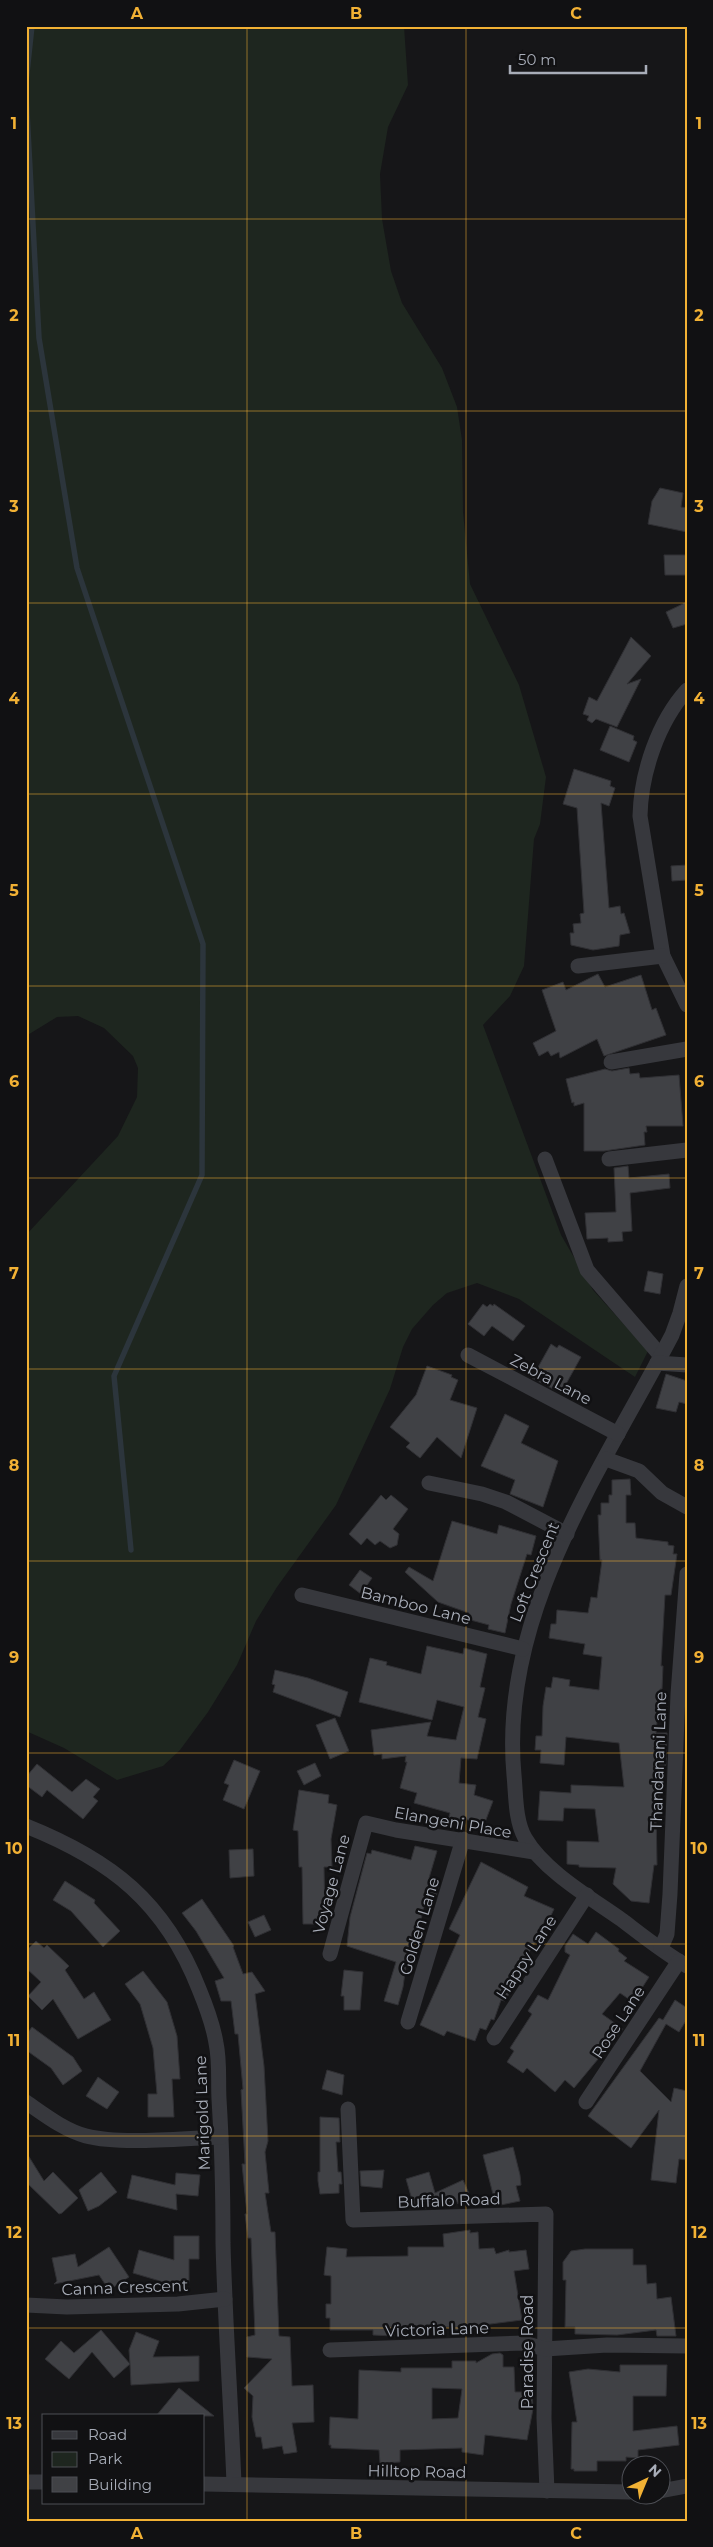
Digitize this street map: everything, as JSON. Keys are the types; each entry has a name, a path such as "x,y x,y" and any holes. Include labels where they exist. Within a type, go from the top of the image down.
{"street":[{"path":"687,690 667,718 649,763 640,793 640,816 663,956 687,1005"},
{"path":"578,966 663,956"},
{"path":"611,1062 687,1049"},
{"path":"609,1159 687,1150"},
{"path":"545,1159 587,1270 659,1360 687,1365"},
{"name":"Loft Crescent","path":"683,1964 587,1895 534,1852 520,1824 512,1759 515,1698 523,1649 536,1604 567,1534 618,1434 659,1360 680,1313 687,1286"},
{"name":"Zebra Lane","path":"468,1355 618,1434"},
{"path":"606,1458 639,1472 662,1494 687,1507"},
{"path":"429,1483 482,1494 506,1502 567,1534"},
{"name":"Thandanani Lane","path":"660,1948 667,1934 670,1894 678,1694 687,1574"},
{"name":"Bamboo Lane","path":"302,1595 523,1649"},
{"name":"Elangeni Place","path":"366,1823 396,1830 463,1839 503,1849 534,1852"},
{"name":"Voyage Lane","path":"330,1954 366,1823"},
{"name":"Marigold Lane","path":"26,1826 60,1840 89,1856 128,1883 151,1906 175,1937 194,1976 216,2043 234,2484"},
{"name":"Golden Lane","path":"408,2022 463,1839"},
{"name":"Happy Lane","path":"494,2038 587,1895"},
{"name":"Rose Lane","path":"586,2102 683,1964"},
{"path":"26,2102 67,2129 86,2136 108,2140 221,2137"},
{"name":"Buffalo Road","path":"348,2109 353,2220 546,2214"},
{"name":"Paradise Road","path":"546,2214 547,2491"},
{"name":"Canna Crescent","path":"26,2304 58,2307 103,2306 178,2304 225,2299"},
{"name":"Victoria Lane","path":"330,2350 524,2343 545,2350 607,2346 687,2346"},
{"path":"26,2482 42,2482"},
{"name":"Hilltop Road","path":"205,2484 620,2492"},
{"path":"670,2489 687,2486"}],"green space":[{"path":"26,26 404,26 408,85 388,127 380,174 382,219 391,271 402,303 442,368 457,407 462,440 463,512 470,584 519,685 546,777 540,824 534,839 524,966 510,996 483,1025 561,1235 593,1290 648,1351 635,1377 519,1299 477,1283 447,1293 433,1305 412,1329 403,1347 390,1389 336,1505 277,1587 256,1621 237,1665 208,1712 180,1750 163,1766 117,1780 64,1748 26,1731 26,1235 118,1136 137,1097 138,1068 133,1056 104,1028 78,1016 57,1017 26,1036"}],"building":[{"path":"660,488 683,493 681,507 687,508 687,532 648,524 652,501"},
{"path":"664,555 687,555 687,575 665,575"},
{"path":"687,602 687,624 673,628 666,612"},
{"path":"631,637 651,656 627,684 641,679 617,727 596,719 592,723 587,720 589,716 583,714 589,697 597,701"},
{"path":"610,726 634,736 633,740 637,742 629,762 600,750"},
{"path":"574,769 611,781 610,786 615,788 609,806 601,803 609,908 620,906 621,914 624,913 630,933 620,935 619,946 593,950 571,945 570,933 574,933 573,924 581,923 580,914 584,913 577,808 563,804"},
{"path":"687,865 687,880 672,881 671,866"},
{"path":"598,974 605,987 641,975 652,1010 656,1008 666,1035 604,1056 597,1039 560,1058 559,1052 551,1056 548,1051 539,1056 533,1043 556,1031 542,990 563,982 566,990"},
{"path":"629,1068 630,1074 639,1073 640,1078 679,1075 683,1126 646,1126 647,1132 644,1132 645,1145 604,1151 584,1151 584,1103 574,1106 566,1079 605,1069 612,1071"},
{"path":"628,1166 629,1178 669,1174 670,1188 630,1193 632,1231 622,1232 623,1241 608,1242 608,1238 587,1239 585,1213 616,1212 614,1168"},
{"path":"648,1271 663,1274 660,1294 644,1291"},
{"path":"483,1304 487,1307 490,1304 493,1306 494,1304 525,1326 513,1341 492,1326 484,1336 468,1324"},
{"path":"551,1344 557,1348 559,1345 581,1357 561,1393 532,1378"},
{"path":"427,1366 452,1375 451,1377 458,1380 450,1400 477,1408 461,1458 437,1437 420,1458 406,1447 410,1443 390,1427 416,1395"},
{"path":"666,1374 687,1381 687,1404 679,1402 676,1412 656,1408"},
{"path":"505,1414 529,1426 521,1443 558,1461 543,1507 510,1494 515,1480 481,1466"},
{"path":"630,1479 631,1495 626,1495 626,1523 635,1523 636,1538 668,1542 668,1545 674,1546 673,1554 677,1554 671,1595 665,1595 661,1666 663,1666 662,1689 660,1689 656,1733 667,1733 666,1763 664,1774 661,1773 659,1809 656,1809 657,1865 654,1865 649,1903 631,1901 613,1884 616,1868 579,1867 579,1865 567,1864 567,1841 599,1842 595,1809 564,1808 563,1821 538,1820 540,1791 571,1793 571,1785 624,1787 619,1743 566,1737 564,1765 540,1763 541,1750 535,1750 536,1736 542,1736 546,1687 551,1688 553,1677 570,1680 569,1686 599,1690 602,1657 583,1654 585,1644 549,1638 551,1624 556,1624 557,1610 588,1613 591,1597 597,1598 602,1560 600,1560 598,1515 601,1515 601,1503 609,1503 609,1495 612,1495 612,1480"},
{"path":"381,1495 386,1500 391,1495 408,1509 393,1529 399,1534 397,1545 390,1548 380,1541 375,1545 367,1538 361,1545 349,1534"},
{"path":"452,1521 497,1534 499,1525 536,1536 531,1555 527,1554 511,1604 505,1633 488,1629 489,1625 467,1619 469,1613 438,1602 405,1572 409,1567 433,1581"},
{"path":"360,1570 372,1578 361,1594 349,1585"},
{"path":"427,1646 463,1654 464,1648 487,1654 480,1687 485,1688 478,1717 486,1719 477,1759 461,1758 459,1783 476,1785 474,1795 493,1801 484,1825 465,1819 464,1825 448,1820 450,1813 414,1803 417,1793 400,1788 407,1762 405,1762 406,1756 382,1759 382,1754 374,1755 371,1730 431,1722 427,1736 456,1740 464,1707 437,1700 432,1720 359,1702 370,1658 387,1662 386,1665 421,1674"},
{"path":"275,1670 308,1678 348,1692 340,1717 273,1692 275,1685 272,1684"},
{"path":"335,1718 349,1751 330,1759 316,1725"},
{"path":"234,1760 260,1771 244,1809 223,1800 229,1785 224,1783"},
{"path":"315,1763 321,1776 304,1785 297,1771"},
{"path":"37,1764 72,1792 86,1779 100,1789 93,1797 98,1801 83,1819 47,1790 42,1797 26,1785 26,1777"},
{"path":"299,1790 329,1795 328,1803 337,1805 331,1839 332,1867 324,1867 325,1924 303,1924 302,1867 299,1867 298,1831 293,1830"},
{"path":"415,1846 437,1851 429,1878 439,1885 436,1896 426,1896 418,1934 414,1934 410,1959 407,1958 403,1987 398,2005 384,2001 396,1962 347,1946 350,1917 367,1853 371,1854 372,1850 411,1860"},
{"path":"253,1849 254,1876 230,1878 229,1850"},
{"path":"481,1862 528,1887 524,1896 554,1909 548,1922 545,1920 535,1943 513,1977 510,1987 512,1988 505,2001 501,2000 494,2020 491,2019 486,2030 480,2028 475,2041 447,2031 444,2036 420,2025 460,1935 449,1929"},
{"path":"65,1881 95,1900 94,1903 120,1931 103,1947 71,1911 53,1900"},
{"path":"202,1899 234,1946 243,1974 252,1972 265,1991 255,1994 264,2066 268,2141 265,2152 269,2193 265,2193 271,2232 275,2232 279,2336 290,2337 292,2386 313,2385 314,2422 292,2423 297,2452 284,2454 282,2446 263,2449 261,2437 256,2437 252,2417 253,2396 244,2388 272,2359 247,2357 247,2337 255,2335 251,2238 248,2238 245,2214 247,2214 242,2164 245,2164 241,2090 243,2089 238,2034 235,2034 231,2001 221,2001 215,1981 224,1978 196,1931 182,1913"},
{"path":"264,1915 271,1930 255,1937 248,1922"},
{"path":"596,1932 619,1949 618,1951 627,1958 624,1961 649,1977 633,2002 620,1993 602,2014 623,2029 574,2088 565,2080 555,2092 527,2068 523,2073 507,2062 514,2051 510,2048 532,2014 528,2011 538,1995 548,2000 570,1955 565,1952 565,1946 573,1934 588,1944"},
{"path":"36,1941 44,1948 47,1945 69,1966 65,1970 84,1999 94,1992 111,2020 78,2039 53,1999 42,2010 28,1996 41,1982 26,1968 26,1951"},
{"path":"344,1970 363,1972 360,2010 344,2010 344,1996 341,1996"},
{"path":"143,1971 167,2002 177,2036 180,2079 172,2079 174,2117 148,2117 148,2094 157,2094 153,2048 140,2004 125,1984"},
{"path":"675,2000 687,2008 687,2019 679,2032 666,2024 640,2071 671,2102 674,2088 687,2091 687,2160 679,2159 676,2183 651,2180 659,2110 631,2148 588,2116 659,2018 663,2020"},
{"path":"32,2027 73,2057 82,2071 63,2085 51,2068 26,2050 26,2035"},
{"path":"327,2070 344,2075 342,2095 322,2089"},
{"path":"98,2077 119,2092 107,2109 86,2096"},
{"path":"320,2117 339,2118 340,2142 336,2142 338,2172 341,2172 342,2184 339,2184 339,2193 320,2194 318,2172 320,2172"},
{"path":"513,2147 520,2175 521,2185 516,2186 520,2201 496,2206 483,2155"},
{"path":"26,2152 44,2181 53,2172 78,2198 62,2213 59,2214 26,2182"},
{"path":"384,2170 382,2188 361,2186 360,2171"},
{"path":"101,2172 117,2192 99,2206 88,2211 79,2190"},
{"path":"429,2172 435,2193 463,2180 471,2198 458,2204 456,2200 426,2208 413,2209 406,2179"},
{"path":"176,2173 200,2175 198,2196 176,2194 177,2210 127,2198 132,2175 175,2185"},
{"path":"470,2230 470,2233 478,2232 479,2249 494,2248 496,2254 509,2250 509,2252 526,2250 529,2269 514,2271 522,2320 475,2326 475,2329 455,2330 454,2327 394,2328 394,2336 373,2335 373,2330 330,2330 330,2318 326,2318 326,2304 331,2304 331,2276 324,2275 327,2247 347,2249 346,2257 408,2256 408,2247 444,2247 443,2234"},
{"path":"174,2236 199,2236 199,2259 189,2259 189,2284 170,2284 133,2273 139,2250 174,2260"},
{"path":"109,2247 129,2277 109,2290 99,2275 54,2284 57,2281 52,2258 75,2254 78,2267"},
{"path":"585,2249 633,2249 633,2265 646,2265 647,2284 656,2283 657,2299 671,2297 676,2336 657,2336 656,2330 617,2335 575,2334 575,2327 565,2327 566,2280 563,2280 563,2262 571,2251"},
{"path":"101,2330 130,2364 114,2378 92,2352 69,2379 45,2359 61,2341 74,2353"},
{"path":"136,2332 159,2341 153,2357 199,2356 199,2381 131,2385 129,2350"},
{"path":"500,2353 503,2355 503,2367 514,2367 515,2392 532,2392 533,2409 527,2440 485,2435 483,2455 462,2452 462,2448 400,2450 400,2462 380,2463 379,2450 331,2448 331,2445 329,2445 330,2417 358,2419 359,2370 401,2372 401,2368 452,2368 452,2361 476,2361 476,2363 492,2354","holes":["432,2388 462,2389 458,2418 432,2419"]},
{"path":"620,2365 667,2365 666,2396 633,2396 633,2431 677,2426 679,2445 638,2450 638,2454 620,2454 620,2461 597,2461 597,2471 574,2471 574,2469 571,2469 572,2422 577,2422 569,2372 588,2369 620,2372"},
{"path":"179,2388 214,2416 205,2416 205,2414 158,2414"}],"waterway":[{"path":"26,82 32,26"},
{"path":"26,93 39,338 77,568 203,944 202,1175 114,1376 131,1550"}]}
